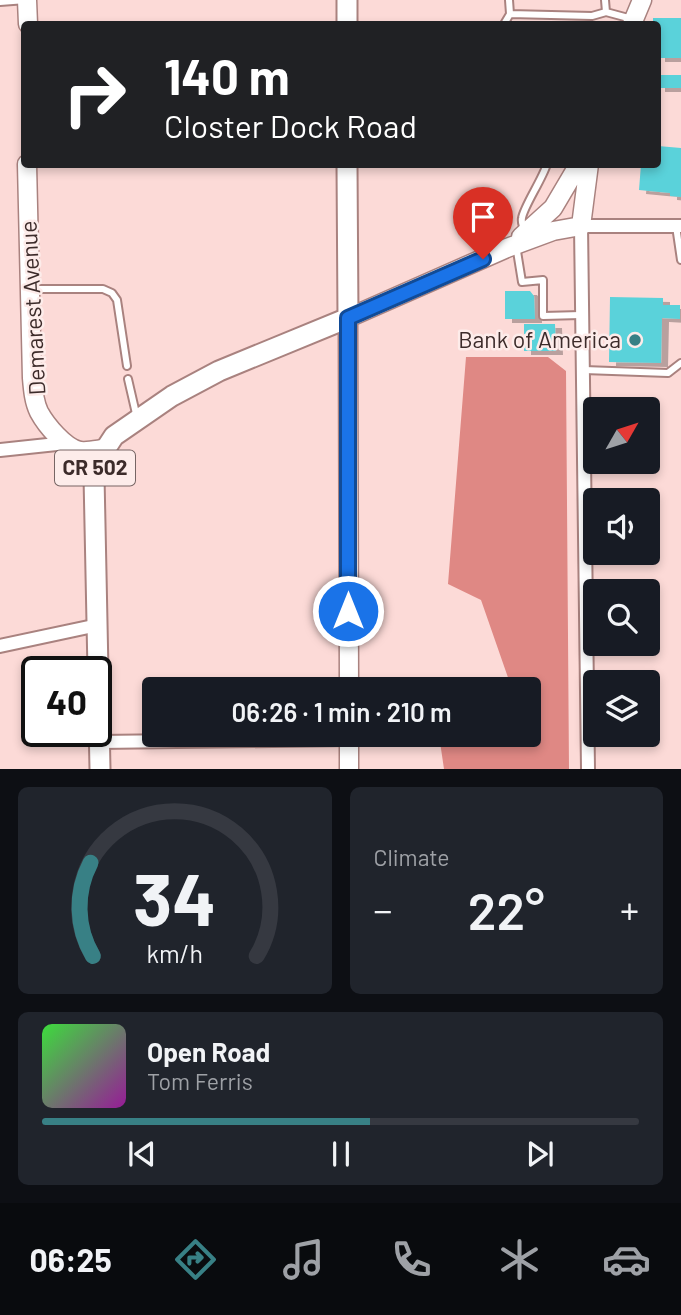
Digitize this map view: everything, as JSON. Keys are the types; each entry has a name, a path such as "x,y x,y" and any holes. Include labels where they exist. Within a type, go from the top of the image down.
{"main road":[{"path":"346,0 346,21"},
{"path":"347,168 348,318"},
{"name":"CR 502","path":"98,656 94,476 103,449 114,436 172,396 219,371 348,318"},
{"name":"CR 502","path":"99,747 100,769"}],"street":[{"path":"27,0 28,21"},
{"path":"633,21 642,0"},
{"name":"Demarest Avenue","path":"27,168 32,379 40,412 51,429 66,443"},
{"path":"516,242 553,208 577,168"},
{"path":"588,168 581,226 588,769"},
{"path":"349,677 348,318 516,242 554,231 581,226 678,226"},
{"path":"0,450 66,443 79,451 103,449"},
{"path":"0,646 98,625"},
{"path":"112,742 142,741"},
{"path":"349,747 349,769"}],"lane":[{"path":"0,2 27,0"},
{"path":"506,21 510,14 509,0"},
{"path":"605,0 606,12"},
{"path":"510,14 592,16 606,12 630,21"},
{"path":"546,168 542,181 523,215 516,242 522,282 543,280 543,316 581,314"},
{"path":"678,226 681,260"},
{"path":"29,289 103,289 112,293 117,300 127,366"},
{"path":"582,370 668,373 681,364"},
{"path":"128,379 137,419"}],"shaded area":[{"path":"466,357 548,357 566,371 569,769 444,769 441,747 541,747 541,677 508,677 481,600 448,584"}],"building":[{"path":"653,18 681,18 681,58 661,58 661,21 653,21"},
{"path":"661,75 681,75 681,88 661,88"},
{"path":"661,146 681,148 681,197 670,196 670,193 639,190 641,168 661,168"},
{"path":"505,291 530,291 534,296 535,319 505,319"},
{"name":"Bank of America","path":"610,297 663,298 663,305 680,305 680,319 662,318 661,363 609,362"},
{"path":"524,324 555,324 556,351 524,351"}],"place":[{"name":"Bank of America","path":"635,340"}],"route":[{"path":"348,611 348,318 483,259"}]}
